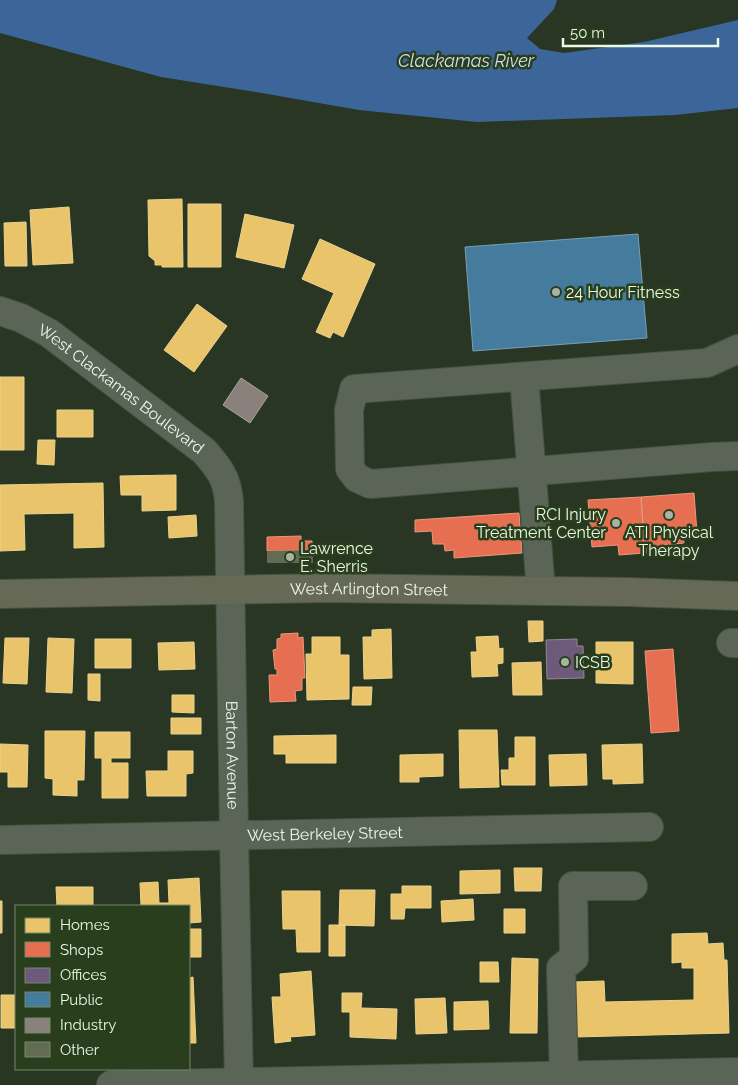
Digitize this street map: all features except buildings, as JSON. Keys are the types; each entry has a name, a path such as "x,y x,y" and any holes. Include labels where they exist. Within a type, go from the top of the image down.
{"main road":[{"name":"West Arlington Street","path":"0,594 329,588 738,596"}],"street":[{"name":"West Clackamas Boulevard","path":"0,310 21,318 49,333 204,451 218,466 228,485"},
{"path":"738,349 706,363 354,389 349,410 350,469 357,478 370,484 738,456"},
{"path":"524,377 541,591"},
{"name":"Barton Avenue","path":"228,485 239,1084"},
{"name":"West Berkeley Street","path":"0,840 649,827"},
{"path":"564,1076 561,968 574,958 573,886 633,886"},
{"path":"110,1085 239,1084 738,1072"}],"water":[{"name":"Clackamas River","path":"0,0 557,0 554,9 527,38 540,49 564,53 644,42 738,20 738,108 675,115 477,122 359,110 161,77 0,33"}],"place":[{"name":"24 Hour Fitness","path":"556,292"},
{"name":"ATI Physical Therapy","path":"669,515"},
{"name":"RCI Injury Treatment Center","path":"616,523"},
{"name":"Lawrence E. Sherris","path":"290,557"},
{"name":"ICSB","path":"565,662"}]}
